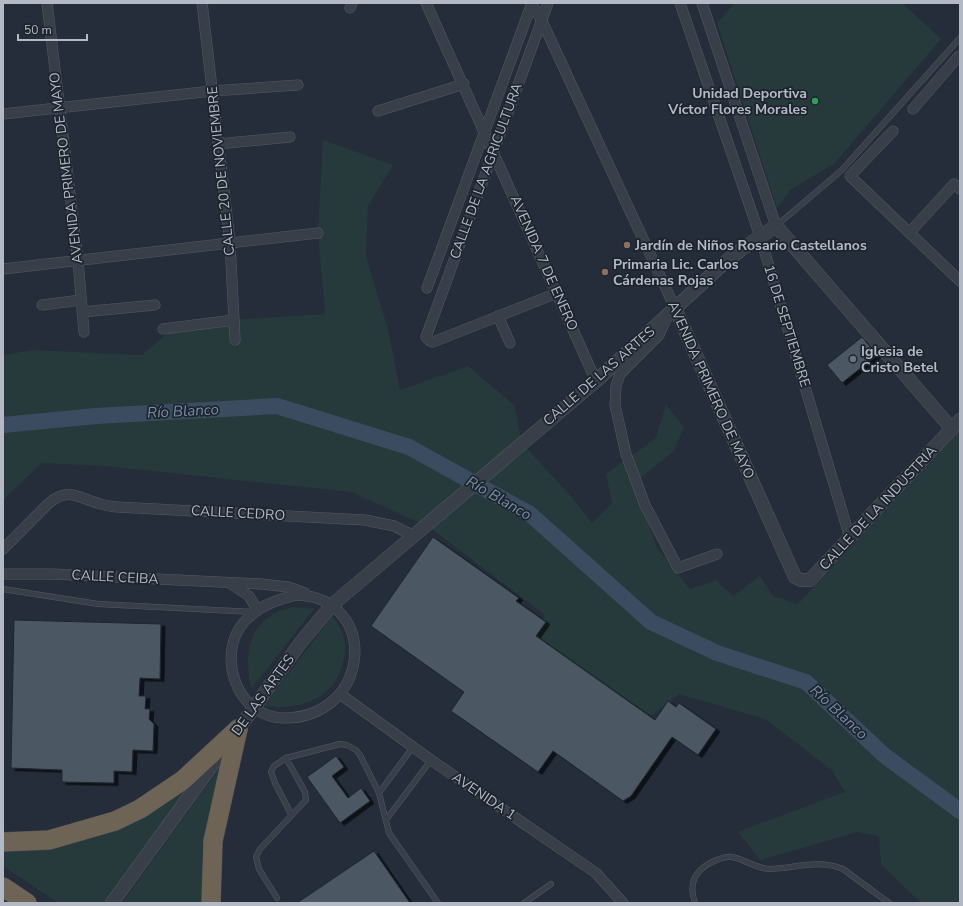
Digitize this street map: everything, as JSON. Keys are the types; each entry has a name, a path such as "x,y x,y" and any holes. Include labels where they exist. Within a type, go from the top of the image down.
{"highway":[{"path":"3,842 49,840 115,821 140,808 183,780 238,729"},
{"path":"211,903 213,841 238,729"},
{"path":"3,887 27,903"}],"street":[{"name":"AVENIDA PRIMERO DE MAYO","path":"47,3 78,260 84,332"},
{"name":"CALLE 20 DE NOVIEMBRE","path":"202,3 230,242 235,340"},
{"name":"AVENIDA 7 DE ENERO","path":"426,3 464,84 596,380"},
{"name":"CALLE DE LA AGRICULTURA","path":"498,316 432,342 427,340 426,334 489,140 535,9 548,3"},
{"name":"16 DE SEPTIEMBRE","path":"680,3 760,236 850,538"},
{"path":"702,3 776,226 956,425"},
{"name":"AVENIDA PRIMERO DE MAYO","path":"535,9 795,577 801,580"},
{"name":"CALLE DE LA AGRICULTURA","path":"428,288 489,140 535,9"},
{"path":"913,109 959,58"},
{"path":"378,111 464,84"},
{"path":"3,114 212,91 298,85"},
{"path":"893,130 850,176 960,280"},
{"path":"218,144 290,137"},
{"path":"909,233 954,184 960,189"},
{"name":"CALLE DE LAS ARTES","path":"441,512 596,380 723,264 776,226"},
{"path":"3,269 318,233"},
{"path":"510,343 498,316 557,293"},
{"path":"42,305 81,300"},
{"path":"82,312 155,305"},
{"path":"672,311 659,335 620,374 616,386 615,405 626,454 645,505 678,568 717,554"},
{"path":"163,328 234,320"},
{"name":"CALLE DE LA INDUSTRIA","path":"801,580 810,580 956,425"},
{"name":"CALLE CEDRO","path":"3,548 49,503 61,496 71,494 100,504 117,507 365,520 394,526 414,536"},
{"name":"DE LAS ARTES","path":"112,903 301,642 332,605 441,512"},
{"name":"CALLE CEIBA","path":"3,574 52,574 227,582 288,587 314,596 332,605"},
{"name":"CALLE CEIBA","path":"227,582 243,590 249,596 255,611"},
{"path":"309,595 286,597 255,611 243,623 235,637 232,654 233,672 239,692 253,709 268,716 283,718 317,711 331,703 340,694 352,676 355,659 355,645 352,632 342,614 332,605"},
{"name":"AVENIDA 1","path":"340,694 431,760 596,873 623,903"}],"lane":[{"path":"776,226 842,170 960,38"},
{"path":"3,589 98,604 255,611"},
{"path":"291,814 271,772 274,766 286,758 340,744 347,745 360,755 380,793 389,833 438,903"},
{"path":"380,793 413,747"},
{"path":"277,898 259,869 256,857 260,849 291,814 304,803 306,796 286,758"},
{"path":"386,820 431,760"},
{"path":"695,903 692,881 697,873 704,866 730,857 758,867 769,869 800,865 835,865 843,868 889,903"},
{"path":"524,903 551,884"}],"shaded area":[{"name":"Unidad Deportiva Víctor Flores Morales","path":"735,3 902,3 941,39 834,164 790,190 777,208 717,23"},
{"path":"323,140 393,165 368,206 366,257 388,329 400,390 468,366 514,405 522,443 569,494 592,523 612,503 606,474 656,438 666,405 684,427 673,452 634,483 657,548 690,589 716,580 733,596 760,576 773,596 798,604 960,431 960,903 921,903 881,864 879,836 857,832 760,860 738,832 845,792 832,770 765,719 679,694 651,716 532,637 545,615 429,527 351,492 106,466 42,463 3,500 3,355 33,350 142,355 170,331 234,320 325,314 318,233"},
{"path":"292,607 315,608 251,689 248,662 252,638 258,627 266,619 278,612"},
{"path":"332,616 339,626 345,646 344,658 340,672 334,683 315,699 304,704 278,707 264,706"},
{"path":"227,757 211,807 203,846 202,870 205,903 122,903"},
{"path":"190,784 104,903 59,903 3,866 3,847 15,848"}],"building":[{"name":"Iglesia de Cristo Betel","path":"862,337 877,355 842,383 827,365"},
{"path":"433,537 519,598 516,601 546,622 536,636 655,720 668,701 676,707 679,703 716,729 698,755 672,737 631,796 623,801 553,751 538,772 451,711 464,692 371,626"},
{"path":"14,620 161,624 160,679 140,678 139,696 146,696 145,709 150,709 149,719 154,724 153,751 133,750 132,772 114,771 114,783 62,782 62,770 11,768"},
{"path":"336,756 344,767 332,776 348,798 361,788 370,801 340,823 307,777"},
{"path":"374,851 410,903 297,903"}],"waterway":[{"name":"Río Blanco","path":"3,425 96,416 277,406 409,447 530,514 651,622 717,653 806,682 885,756 960,811"}],"place":[{"name":"Unidad Deportiva Víctor Flores Morales","path":"815,101"},
{"name":"Jardín de Niños Rosario Castellanos","path":"627,245"},
{"name":"Primaria Lic. Carlos Cárdenas Rojas","path":"605,272"},
{"name":"Iglesia de Cristo Betel","path":"853,359"}]}
